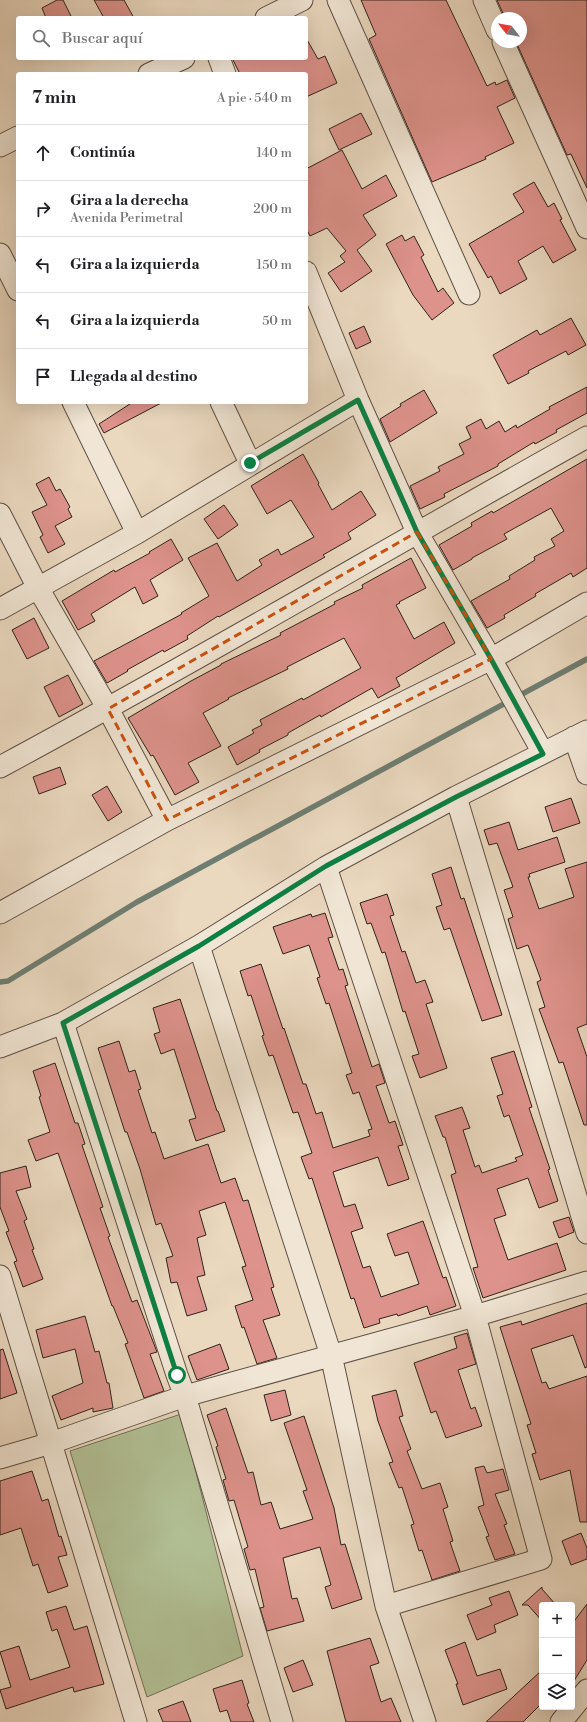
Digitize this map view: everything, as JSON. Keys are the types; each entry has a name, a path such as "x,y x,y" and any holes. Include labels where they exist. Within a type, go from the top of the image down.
{"street":[{"path":"270,16 302,0"},
{"path":"338,0 469,294"},
{"path":"484,0 491,16"},
{"path":"506,48 587,228"},
{"path":"153,72 180,60"},
{"path":"220,60 224,72"},
{"path":"0,146 16,138"},
{"path":"0,254 16,286"},
{"path":"308,277 358,400 417,532 502,678 543,754"},
{"path":"0,609 137,533 250,463 358,400"},
{"path":"74,404 137,533"},
{"path":"222,404 250,463"},
{"path":"0,767 108,709 417,532 587,437"},
{"path":"0,514 38,588 108,709 167,820"},
{"path":"0,912 167,820 491,659 587,603"},
{"path":"0,1047 63,1023 199,946 326,866 456,797 581,734 587,774"},
{"path":"456,797 587,1233"},
{"path":"326,866 475,1316 541,1558 386,1606"},
{"path":"199,946 331,1355 386,1606 425,1722"},
{"path":"63,1023 185,1396 282,1722"},
{"path":"0,1276 136,1722"},
{"path":"0,1458 51,1443 185,1396 475,1316 587,1282"},
{"path":"561,1722 587,1690"}],"highlighted area":[{"path":"417,532 491,659 167,820 108,709"}],"green space":[{"path":"181,1414 243,1656 147,1697 70,1451"}],"building":[{"path":"57,0 63,0 71,16 45,16 42,8"},
{"path":"94,0 124,0 133,16 103,16"},
{"path":"361,0 446,0 487,86 495,82 496,85 507,80 515,98 497,107 514,143 485,157 486,159 432,182 369,39 376,35"},
{"path":"497,0 587,0 587,188 571,154 567,155 519,48 527,48 527,12 502,12"},
{"path":"308,42 318,59 325,56 337,83 308,96 308,72 239,72 233,60 308,60"},
{"path":"361,113 372,134 339,150 329,129"},
{"path":"342,150 362,189 386,175 397,196 363,215 376,235 357,250 372,271 341,292 328,273 345,262 340,256 346,251 327,228 310,236 308,232 308,168"},
{"path":"534,182 548,207 554,203 562,219 560,220 576,250 553,263 543,246 518,261 527,279 500,294 491,276 488,278 469,244 524,212 513,194"},
{"path":"402,235 405,241 414,236 424,255 421,257 438,292 443,288 454,303 432,320 413,295 386,244"},
{"path":"571,318 586,345 568,355 566,351 528,371 529,373 508,384 493,355 537,330 540,335"},
{"path":"364,326 371,342 356,349 349,333"},
{"path":"587,387 587,413 556,430 557,432 535,444 534,442 498,464 498,466 444,494 445,497 420,509 410,486 440,471 438,467 464,454 459,444 471,438 466,427 481,419 486,429 499,421 505,432 516,425 517,428 550,409 549,407"},
{"path":"424,390 437,413 390,442 380,419 401,406 400,404"},
{"path":"130,404 159,404 104,433 99,424"},
{"path":"303,454 332,510 361,491 376,515 348,533 351,539 323,555 325,557 219,617 218,616 187,636 188,639 164,652 163,650 107,683 94,661 182,614 181,613 209,596 188,558 217,543 237,581 262,565 259,560 278,549 281,555 314,537 291,500 267,514 251,486"},
{"path":"587,459 587,568 573,577 571,573 535,594 536,596 504,615 505,618 487,628 471,601 510,579 509,576 535,560 534,557 555,546 551,539 564,531 551,508 504,534 507,539 453,570 439,545 472,526 471,523 492,511 493,513"},
{"path":"49,477 56,491 60,489 70,507 68,509 72,517 55,526 65,544 48,553 40,537 43,535 32,512 47,505 36,484"},
{"path":"224,505 238,525 218,539 204,519"},
{"path":"171,539 183,560 150,580 158,596 143,604 135,587 91,614 95,621 78,630 62,601 114,570 115,572 150,553 149,552"},
{"path":"411,558 426,588 396,605 414,639 444,622 455,643 396,678 400,686 378,698 372,688 321,717 320,715 288,733 288,735 259,750 260,752 237,765 228,747 254,733 252,730 262,725 260,720 302,698 303,700 361,668 344,638 287,667 288,669 228,698 229,699 203,713 221,746 188,763 199,782 175,795 153,755 151,756 128,718 221,664 281,635 280,633 335,604 334,602 363,588 362,585"},
{"path":"34,618 49,648 27,659 12,630"},
{"path":"68,675 83,704 59,717 44,687"},
{"path":"60,767 66,784 39,794 33,777"},
{"path":"107,786 122,812 108,821 92,795"},
{"path":"571,798 580,823 553,832 545,807"},
{"path":"509,822 518,850 557,837 565,862 529,874 530,877 528,877 539,909 574,897 565,869 587,862 587,1024 577,1028 587,1057 587,1125 584,1125 563,1062 559,1063 539,1009 545,1007 537,982 541,980 528,945 517,949 508,919 513,917 504,890 513,887 497,843 489,845 484,830"},
{"path":"451,867 461,899 464,898 502,1015 482,1021 450,928 444,930 436,907 442,905 432,874"},
{"path":"387,894 394,915 390,916 402,952 405,951 416,983 425,980 433,1002 426,1004 447,1068 420,1078 412,1056 419,1054 405,1011 403,1012 385,952 382,953 371,923 367,924 360,903"},
{"path":"325,913 333,937 328,938 339,970 343,969 348,985 345,986 372,1067 379,1064 385,1083 376,1086 389,1123 395,1121 403,1145 398,1146 409,1179 388,1186 378,1157 333,1172 344,1207 355,1204 363,1228 351,1232 363,1268 370,1266 381,1297 419,1284 408,1252 395,1256 387,1234 423,1221 443,1278 446,1277 456,1306 430,1315 427,1306 398,1316 397,1314 379,1319 380,1323 364,1328 354,1298 351,1299 312,1178 309,1179 301,1157 312,1153 298,1112 293,1113 273,1055 269,1056 251,995 248,996 240,971 261,964 303,1084 306,1084 316,1114 322,1112 333,1148 370,1136 368,1130 372,1129 359,1092 353,1094 346,1075 352,1073 329,1003 326,1004 317,978 320,977 309,945 283,954 273,927 311,914 312,917"},
{"path":"180,999 225,1131 196,1141 189,1120 196,1118 174,1049 161,1054 154,1034 160,1032 153,1008"},
{"path":"119,1041 129,1072 135,1070 141,1089 138,1090 152,1133 155,1132 164,1159 208,1144 221,1183 235,1178 243,1201 248,1200 274,1287 271,1288 280,1315 263,1320 277,1358 257,1364 244,1327 242,1328 235,1306 253,1300 242,1267 246,1266 225,1202 199,1211 206,1235 197,1238 205,1275 197,1277 207,1310 187,1316 177,1282 171,1283 166,1258 173,1256 161,1223 156,1225 140,1169 127,1132 125,1132 98,1048"},
{"path":"514,1051 532,1107 529,1108 550,1169 548,1170 558,1201 539,1208 528,1178 497,1189 506,1215 494,1219 508,1260 557,1243 566,1270 483,1298 473,1268 478,1267 451,1175 456,1173 445,1137 443,1137 435,1116 462,1107 470,1128 463,1130 475,1167 479,1165 482,1173 517,1161 515,1158 523,1155 509,1115 504,1117 497,1096 503,1094 491,1058"},
{"path":"55,1063 75,1123 78,1123 85,1144 82,1145 103,1207 100,1208 110,1236 108,1237 132,1302 137,1300 157,1352 150,1354 164,1391 144,1398 125,1344 128,1343 112,1306 58,1153 36,1161 28,1140 50,1132 39,1097 41,1096 33,1071"},
{"path":"26,1166 31,1187 16,1191 27,1219 24,1221 34,1249 32,1250 43,1279 23,1287 14,1262 17,1261 6,1232 9,1231 0,1207 0,1173"},
{"path":"569,1217 574,1232 559,1238 553,1222"},
{"path":"587,1303 587,1367 585,1368 573,1335 531,1349 542,1383 546,1382 549,1389 587,1376 587,1522 580,1522 570,1470 540,1480 532,1454 536,1453 527,1425 531,1424 500,1327 521,1321 522,1325"},
{"path":"85,1316 95,1352 99,1351 107,1383 109,1383 113,1408 93,1412 93,1408 61,1420 52,1396 83,1383 75,1349 43,1358 36,1330"},
{"path":"467,1333 476,1364 458,1370 471,1409 475,1407 482,1426 446,1438 436,1411 431,1413 414,1363 457,1348 454,1337"},
{"path":"220,1344 229,1369 197,1380 188,1356"},
{"path":"3,1349 17,1393 0,1399 0,1350"},
{"path":"285,1390 291,1415 271,1421 264,1395"},
{"path":"396,1390 403,1416 399,1417 411,1449 407,1451 422,1489 440,1483 448,1507 443,1509 453,1541 450,1542 460,1571 432,1580 422,1550 419,1551 411,1525 414,1524 402,1487 399,1488 389,1463 393,1462 378,1421 372,1396"},
{"path":"226,1408 248,1473 253,1472 261,1505 271,1502 280,1529 313,1519 303,1491 307,1490 284,1423 304,1416 334,1508 341,1545 345,1544 362,1599 332,1609 325,1587 331,1585 320,1547 283,1558 292,1599 297,1598 304,1621 267,1631 260,1608 264,1607 255,1569 250,1570 244,1549 248,1547 234,1500 229,1501 223,1480 226,1479 216,1447 218,1446 207,1415"},
{"path":"484,1466 487,1473 503,1469 509,1490 495,1494 507,1524 504,1525 515,1554 495,1560 486,1537 489,1536 478,1507 484,1505 475,1468"},
{"path":"32,1471 42,1501 48,1499 59,1537 61,1536 67,1555 58,1557 68,1586 48,1593 38,1564 33,1566 21,1528 0,1535 0,1481"},
{"path":"581,1533 587,1548 587,1559 571,1565 562,1541"},
{"path":"542,1587 542,1589 553,1602 539,1602 539,1618 528,1605 522,1605"},
{"path":"509,1591 518,1615 494,1625 496,1632 477,1640 467,1615 492,1605 489,1598"},
{"path":"587,1604 587,1660 575,1679 575,1638 575,1620"},
{"path":"66,1606 74,1630 87,1626 104,1684 74,1692 73,1687 6,1709 0,1690 11,1687 0,1652 19,1646 30,1680 70,1667 57,1629 52,1631 46,1612"},
{"path":"370,1638 379,1663 370,1666 381,1702 391,1698 401,1722 346,1722 327,1651"},
{"path":"465,1642 477,1676 500,1669 507,1689 463,1705 456,1684 458,1684 445,1650"},
{"path":"303,1660 313,1685 293,1692 284,1668"},
{"path":"539,1673 539,1706 523,1722 486,1722"},
{"path":"242,1680 249,1703 247,1704 254,1722 231,1722 227,1710 220,1712 213,1689"},
{"path":"183,1701 191,1722 163,1722 158,1710"}],"waterway":[{"path":"0,982 8,981 137,902 587,659"}],"route":[{"path":"177,1375 63,1023 199,946 326,866 456,797 543,754 491,659 417,532 358,400 250,463"}]}
